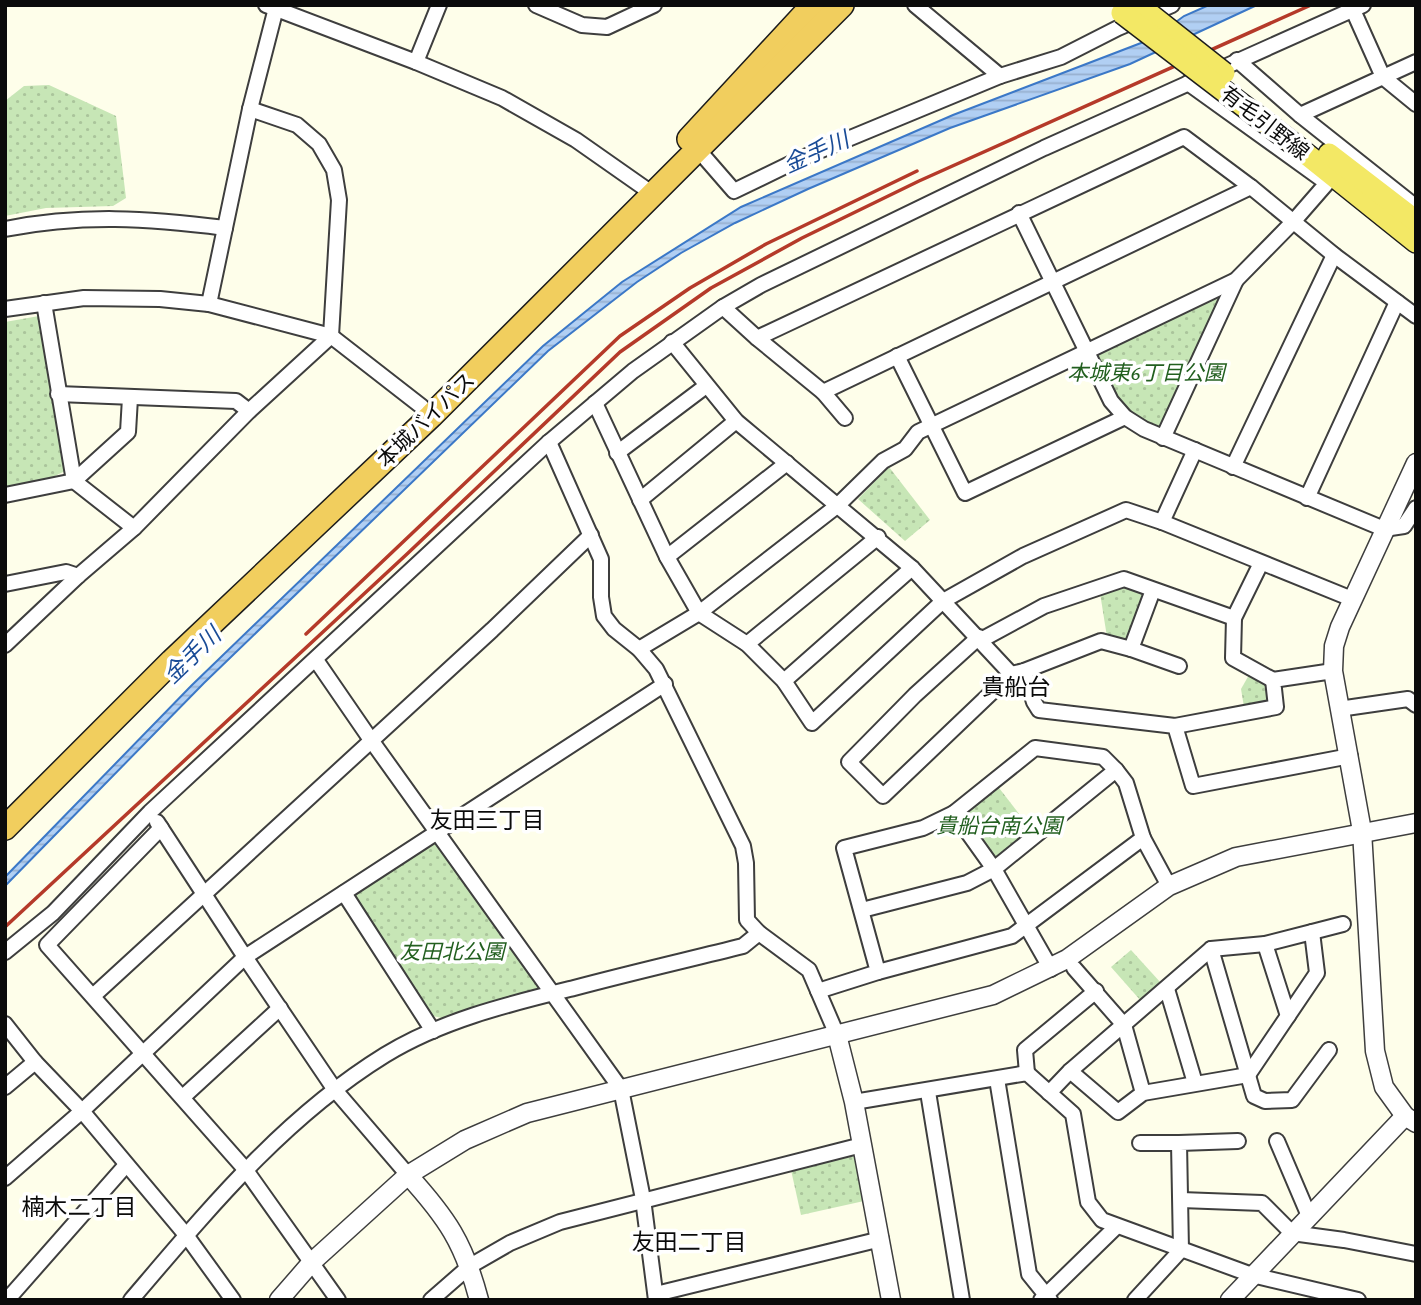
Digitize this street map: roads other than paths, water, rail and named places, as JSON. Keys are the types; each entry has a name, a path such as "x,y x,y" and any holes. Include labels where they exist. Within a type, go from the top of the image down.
{"highway":[{"name":"本城バイパス","path":"694,144 813,5"},
{"name":"本城バイパス","path":"5,828 694,144 842,5"},
{"name":"本城バイパス","path":"5,808 170,645 426,411"}],"main road":[{"name":"有毛引野線","path":"1124,8 1305,145 1416,221"},
{"name":"有毛引野線","path":"1305,145 1330,179 1416,242"}],"street":[{"path":"416,61 439,5"},
{"path":"536,5 582,25 607,27 653,5"},
{"path":"915,5 1000,76"},
{"path":"694,144 734,191 802,158 1000,76 1061,57 1168,6"},
{"path":"209,304 271,7 416,61 502,98 576,140 648,190"},
{"path":"5,952 52,914 150,812 550,442 633,371 723,307 761,285 1044,148 1358,8 1383,77 1416,104"},
{"path":"1237,60 1300,116 1416,207"},
{"path":"1300,116 1416,62"},
{"path":"1163,438 1236,280 1293,222 1330,179 1188,83"},
{"path":"5,645 134,528 249,411 331,336 339,200 334,170 319,144 297,125 250,109"},
{"path":"757,338 1184,137 1416,316"},
{"path":"823,391 1251,187"},
{"path":"1019,213 1111,401 1125,417 1163,438 1384,530 1404,526 1416,508"},
{"path":"5,229 51,220 123,218 167,220 225,228"},
{"path":"1233,467 1334,254"},
{"path":"639,649 699,613 837,506 883,461 905,449 918,432 1236,280"},
{"path":"5,309 84,298 160,299 209,304 331,336 426,411"},
{"path":"1307,498 1397,302"},
{"path":"44,303 75,481 134,528"},
{"path":"723,307 823,391 845,418"},
{"path":"672,342 736,421 878,537 912,568 980,639 1018,672 1039,710 1175,726 1276,707 1273,680"},
{"path":"897,356 965,493 1125,417"},
{"path":"617,453 706,386"},
{"path":"58,394 236,401 249,411"},
{"path":"5,495 75,481 128,432 130,398"},
{"path":"595,403 667,557 699,613 747,644 784,681 813,723 943,601 1023,556 1126,510 1352,599"},
{"path":"640,500 736,421"},
{"path":"550,442 601,559 604,616 614,629 639,649 665,684 743,846 747,920 759,933 809,970 835,1025 854,1102 891,1300"},
{"path":"1162,522 1195,450"},
{"path":"667,557 786,463"},
{"path":"1230,1300 1292,1233 1410,1119 1384,1087 1375,1051 1362,831 1333,671 1334,646 1340,627 1416,463"},
{"path":"93,996 591,536"},
{"path":"747,644 878,537"},
{"path":"1261,563 1234,618 1233,658 1273,680 1333,671"},
{"path":"784,681 912,568"},
{"path":"5,584 66,572 78,576"},
{"path":"1179,667 1101,641 1018,672 883,796 849,762 915,695 980,639 1044,606 1124,579 1234,618"},
{"path":"1131,649 1153,590"},
{"path":"316,660 370,740 621,1089 643,1199 656,1297 881,1239"},
{"path":"5,1178 82,1111 245,957 665,684"},
{"path":"1339,709 1408,699 1416,705"},
{"path":"1175,726 1192,786 1349,756"},
{"path":"878,972 844,848 923,828 954,813 1035,748 1103,757 1126,783 1143,838 1169,886"},
{"path":"862,910 967,883 994,869 1116,771"},
{"path":"150,812 335,1090 450,1224 470,1266 479,1300"},
{"path":"954,813 994,869 1051,968"},
{"path":"279,1300 312,1262 408,1175 465,1139 527,1113 993,995 1051,968 1169,886 1236,857 1362,831 1416,823"},
{"path":"161,828 47,945 245,1169 338,1300"},
{"path":"818,992 878,972 1013,936 1143,838"},
{"path":"344,893 433,1031"},
{"path":"1049,1093 1070,1071 1211,949 1265,944 1343,924"},
{"path":"1070,1071 1118,1112 1143,1093 1248,1075 1317,973 1312,932"},
{"path":"131,1300 245,1169 292,1124 386,1055 433,1031 481,1013 743,946 759,933"},
{"path":"1265,944 1288,1016"},
{"path":"1211,949 1254,1096 1265,1101 1292,1100 1329,1050"},
{"path":"1074,968 1124,1025 1143,1093"},
{"path":"1167,989 1195,1083"},
{"path":"1096,991 1025,1050 1027,1073 1073,1114 1088,1202 1102,1220 1308,1294 1358,1300"},
{"path":"183,1097 280,1008"},
{"path":"5,1024 35,1062 82,1111 187,1235 233,1300"},
{"path":"5,1087 35,1062"},
{"path":"854,1102 928,1092 1027,1073"},
{"path":"997,1079 1029,1274 1046,1299 1116,1227"},
{"path":"928,1092 962,1300"},
{"path":"1278,1141 1309,1216"},
{"path":"1140,1143 1238,1142"},
{"path":"1135,1300 1181,1250 1179,1143"},
{"path":"431,1300 470,1266 510,1243 560,1222 862,1144"},
{"path":"7,1300 126,1165"},
{"path":"1181,1200 1262,1203 1292,1233 1416,1254"}],"water":[{"path":"1209,5 1257,5 1130,64 950,128 808,189 735,223 681,253 637,282 548,351 204,683 5,886 5,877 191,686 543,346 622,282 741,207 953,115 1154,38 1184,16"}],"railway":[{"path":"5,927 620,352 711,288 802,238 919,181 1311,5"},
{"path":"306,634 620,336 690,288 766,244 917,171"}],"district":[{"name":"貴船台","path":"1016,687"},
{"name":"友田三丁目","path":"487,820"},
{"name":"楠木二丁目","path":"79,1207"},
{"name":"友田二丁目","path":"689,1242"}],"water label":[{"name":"金手川","path":"816,152"},
{"name":"金手川","path":"192,655"}],"park label":[{"name":"本城東6丁目公園","path":"1146,373"},
{"name":"貴船台南公園","path":"999,826"},
{"name":"友田北公園","path":"452,952"}]}
